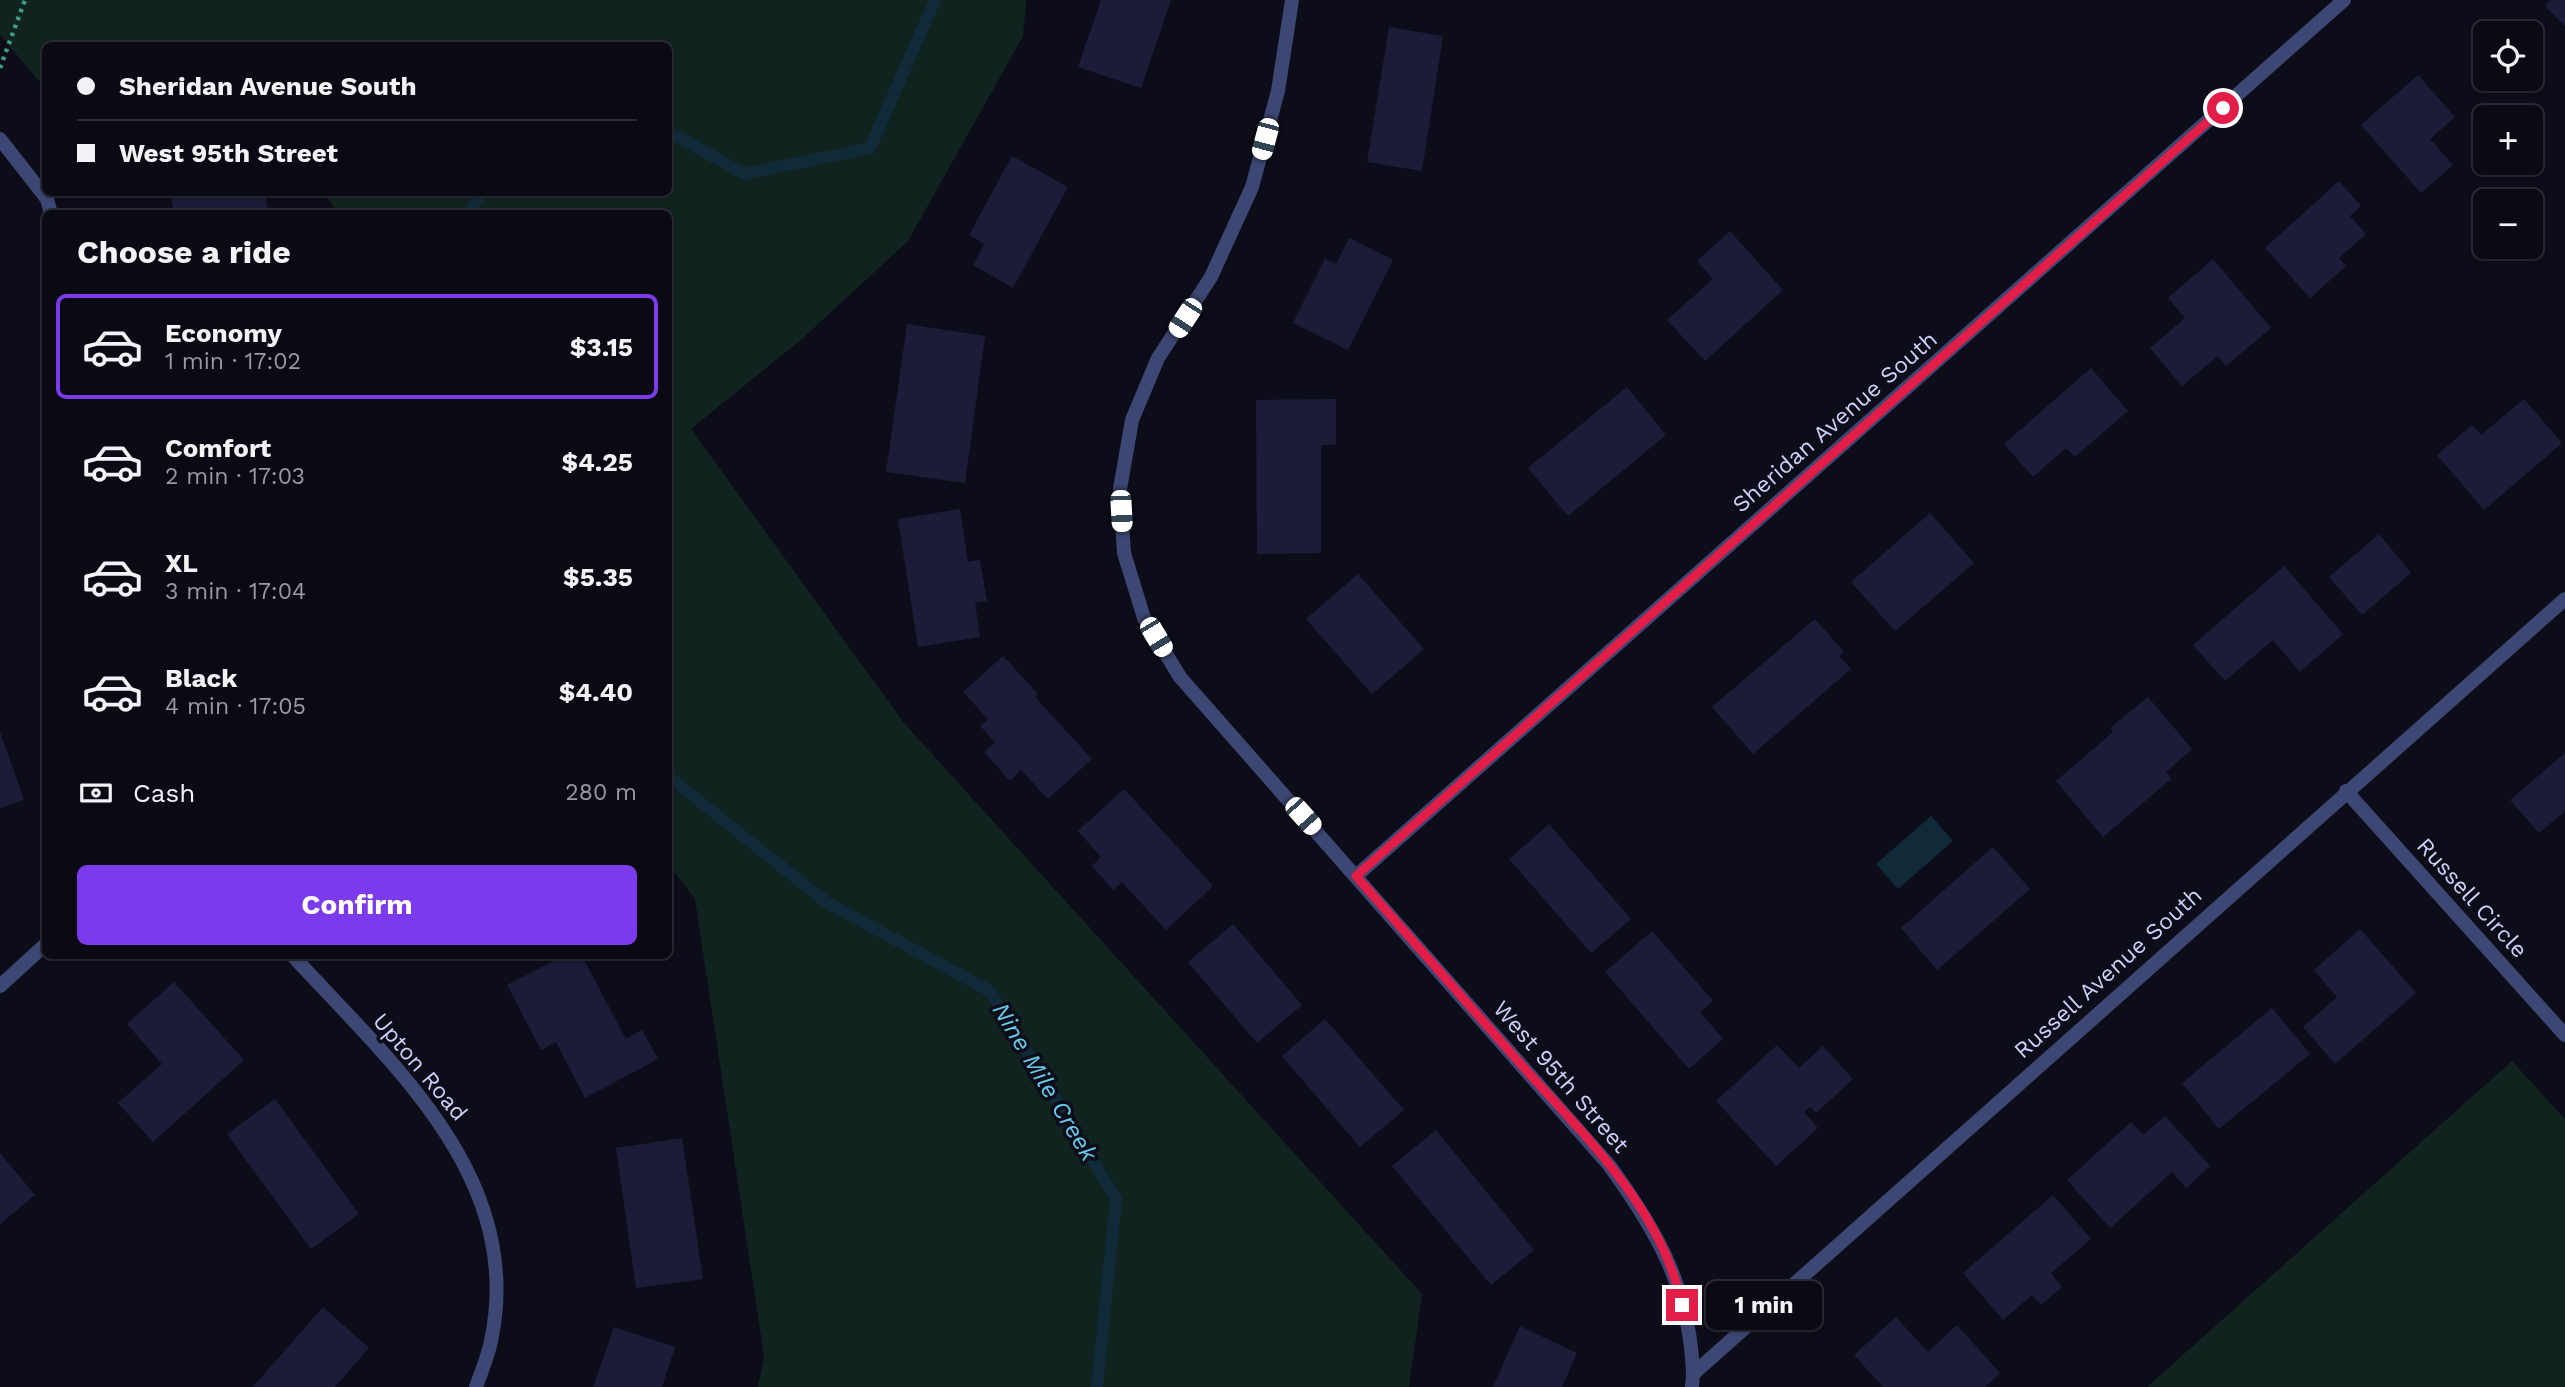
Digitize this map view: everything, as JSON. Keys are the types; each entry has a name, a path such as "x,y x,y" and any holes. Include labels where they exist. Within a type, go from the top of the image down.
{"street":[{"name":"West 95th Street","path":"1292,0 1278,91 1252,187 1211,277 1158,358 1132,420 1120,489 1124,554 1144,618 1180,677 1609,1165 1649,1220 1678,1282 1692,1351 1692,1381"},
{"name":"Sheridan Avenue South","path":"1356,876 2344,0"},
{"path":"0,139 42,193"},
{"name":"Russell Avenue South","path":"1692,1381 2346,791 2565,599"},
{"name":"Russell Circle","path":"2346,791 2565,1035"},
{"path":"0,986 42,948"},
{"name":"Upton Road","path":"296,959 418,1093 458,1148 484,1208 496,1274 491,1341 476,1387"}],"path":[{"path":"0,68 25,0"}],"green space":[{"path":"0,0 1026,0 1023,36 908,241 803,338 691,429 904,723 1422,1294 1409,1387 758,1387 764,1356 695,899 672,869 672,210 336,210 326,196 672,196 672,42 42,42 42,84 0,35"},
{"path":"2512,1061 2565,1119 2565,1387 2147,1387"}],"water":[{"path":"1931,816 1953,841 1898,889 1876,864"}],"building":[{"path":"1101,0 1171,0 1141,88 1078,67"},
{"path":"2551,0 2565,0 2565,26 2545,6"},
{"path":"1389,27 1443,36 1422,171 1367,162"},
{"path":"2418,75 2455,117 2430,139 2453,165 2421,193 2361,125"},
{"path":"1012,156 1068,187 1013,288 973,265 984,244 969,235"},
{"path":"2339,181 2361,206 2350,216 2366,234 2339,258 2346,266 2310,298 2265,248"},
{"path":"266,196 267,210 173,210 171,197"},
{"path":"1730,231 1783,290 1705,361 1667,320 1713,279 1697,261"},
{"path":"1349,238 1393,260 1348,350 1293,323 1325,259 1336,264"},
{"path":"2213,259 2271,328 2226,366 2218,356 2182,386 2150,348 2185,318 2168,298"},
{"path":"907,324 985,336 965,483 886,472"},
{"path":"2091,368 2128,411 2075,457 2066,448 2033,477 2004,444"},
{"path":"1627,387 1666,435 1568,516 1528,468"},
{"path":"1336,399 1336,445 1321,445 1321,553 1257,554 1256,400"},
{"path":"2524,399 2562,443 2484,510 2437,455 2472,425 2481,435"},
{"path":"960,509 968,562 980,560 987,601 975,603 980,637 918,647 898,519"},
{"path":"1930,513 1974,563 1895,631 1851,582"},
{"path":"2379,534 2411,573 2362,615 2329,577"},
{"path":"2284,566 2343,634 2300,672 2273,640 2225,681 2193,645"},
{"path":"1358,574 1424,649 1372,694 1306,619"},
{"path":"1815,619 1844,652 1839,656 1851,669 1753,754 1712,707"},
{"path":"1003,656 1038,694 1035,697 1092,759 1048,799 1021,770 1010,781 984,752 995,742 980,726 988,719 963,692"},
{"path":"2148,697 2192,749 2166,772 2171,779 2103,837 2056,781 2113,732 2110,728"},
{"path":"0,732 24,800 0,808"},
{"path":"2565,753 2565,811 2539,833 2510,800"},
{"path":"1124,789 1213,886 1166,930 1122,882 1113,890 1092,866 1101,857 1078,831"},
{"path":"1549,824 1631,919 1591,953 1509,859"},
{"path":"1993,847 2030,889 1937,970 1901,928"},
{"path":"1233,924 1302,1005 1257,1043 1188,962"},
{"path":"2360,929 2416,993 2335,1064 2303,1027 2337,997 2314,970"},
{"path":"1652,931 1713,1001 1700,1012 1723,1039 1689,1069 1605,972"},
{"path":"558,959 584,959 626,1039 642,1030 658,1059 585,1098 556,1042 541,1050 507,985"},
{"path":"174,982 244,1060 153,1142 118,1103 162,1064 127,1024"},
{"path":"2272,1008 2310,1054 2219,1129 2182,1083"},
{"path":"1325,1019 1404,1110 1360,1147 1282,1056"},
{"path":"1777,1045 1799,1068 1823,1046 1853,1079 1816,1113 1810,1107 1804,1112 1818,1128 1776,1166 1716,1101"},
{"path":"275,1099 359,1214 311,1249 227,1134"},
{"path":"2165,1116 2210,1166 2186,1188 2172,1172 2110,1228 2067,1180 2131,1122 2143,1135"},
{"path":"1436,1130 1534,1250 1491,1285 1392,1166"},
{"path":"682,1138 703,1279 636,1288 616,1148"},
{"path":"0,1153 35,1195 0,1224"},
{"path":"2053,1195 2091,1239 2051,1273 2062,1287 2041,1305 2032,1295 2003,1320 1963,1273"},
{"path":"323,1307 369,1348 335,1387 253,1387"},
{"path":"1896,1317 1928,1352 1957,1325 2000,1373 1985,1387 1883,1387 1854,1355"},
{"path":"1520,1326 1577,1353 1562,1387 1493,1387"},
{"path":"614,1327 675,1347 662,1387 593,1387"}],"waterway":[{"name":"Nine Mile Creek","path":"672,133 744,174 870,148 935,0"},
{"name":"Nine Mile Creek","path":"470,210 480,196"},
{"name":"Nine Mile Creek","path":"672,779 826,902 990,991 1116,1199 1097,1387"}],"route":[{"path":"1682,1305 1678,1282 1649,1220 1609,1165 1356,876 2223,108"}]}
